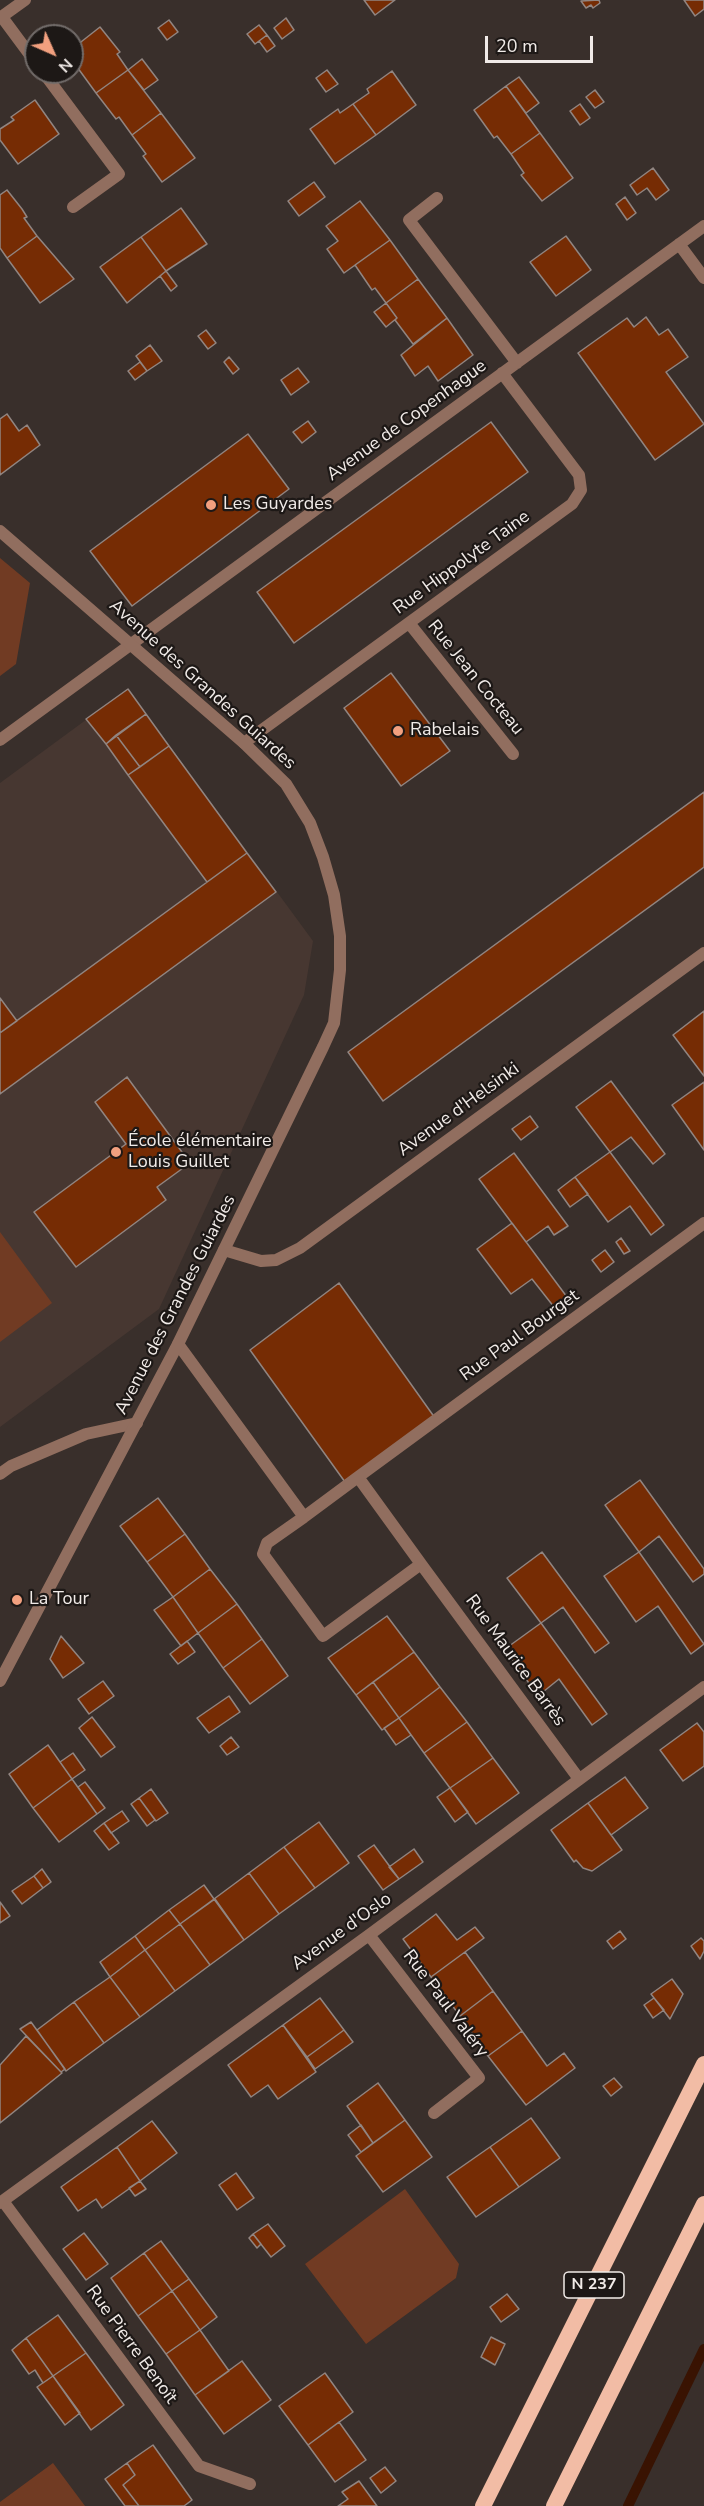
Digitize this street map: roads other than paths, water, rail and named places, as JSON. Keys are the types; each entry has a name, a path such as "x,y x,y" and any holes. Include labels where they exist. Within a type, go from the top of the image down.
{"highway":[{"name":"N 237","path":"483,2506 704,2064"},
{"path":"554,2506 704,2204"}],"street":[{"path":"24,47 1,17 26,0"},
{"path":"52,84 119,174 73,207"},
{"path":"437,198 409,220 517,363"},
{"name":"Avenue de Copenhague","path":"0,741 704,226"},
{"path":"679,244 704,278"},
{"name":"Rue Hippolyte Taine","path":"244,743 572,504 581,490 579,475 502,373"},
{"name":"Avenue des Grandes Guiardes","path":"0,531 244,743 286,784 310,823 323,857 334,895 340,936 340,970 334,1023 178,1344 0,1681"},
{"name":"Rue Jean Cocteau","path":"409,623 513,754"},
{"name":"Avenue d'Helsinki","path":"224,1250 261,1261 276,1260 300,1248 704,953"},
{"name":"Rue Paul Bourget","path":"358,1477 704,1223"},
{"path":"178,1344 304,1516"},
{"path":"0,1474 11,1466 86,1434 137,1423"},
{"path":"358,1477 267,1543 263,1554 323,1636 421,1564"},
{"name":"Rue Maurice Barrès","path":"358,1477 579,1779"},
{"name":"Avenue d'Oslo","path":"1,2202 369,1935 704,1687"},
{"name":"Rue Paul Valéry","path":"369,1935 479,2079 434,2113"},
{"name":"Rue Pierre Benoît","path":"1,2202 199,2466 250,2484"}],"waterway":[{"path":"628,2506 704,2349"}],"place":[{"name":"Les Guyardes","path":"211,505"},
{"name":"Rabelais","path":"398,731"},
{"name":"École élémentaire Louis Guillet","path":"116,1152"},
{"name":"La Tour","path":"17,1600"}]}
